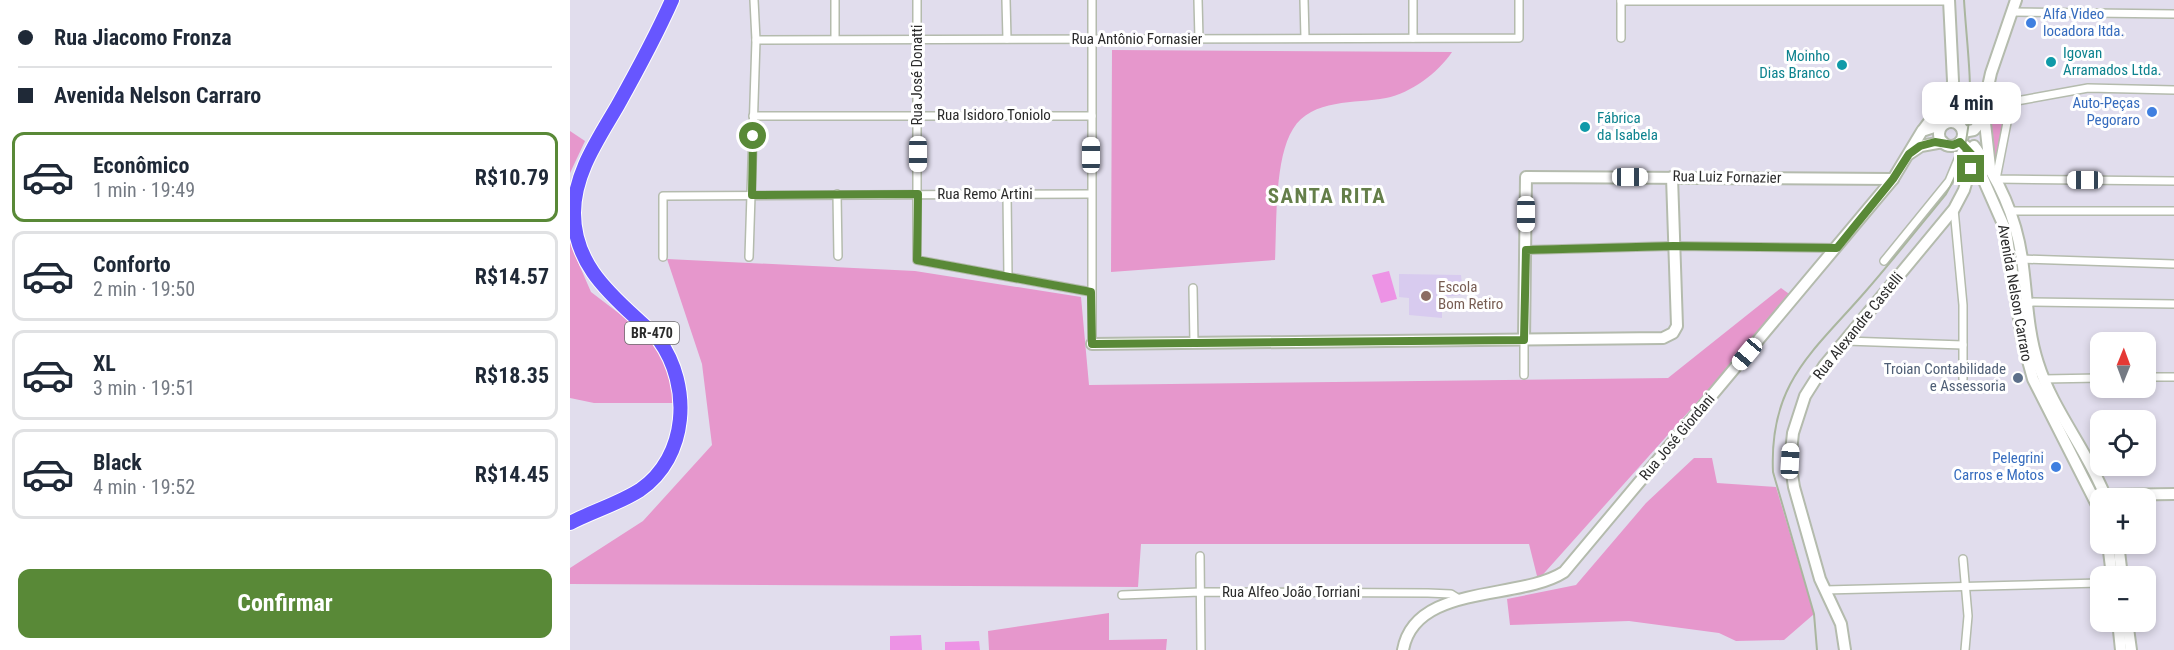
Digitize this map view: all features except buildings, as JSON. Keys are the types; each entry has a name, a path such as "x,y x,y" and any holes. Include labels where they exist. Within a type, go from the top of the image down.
{"highway":[{"name":"BR-470","path":"570,523 640,489 657,475 673,450 680,428 681,404 669,358 658,339 604,289 589,268 579,244 574,212 576,195 585,164 672,0"}],"street":[{"path":"749,257 756,40 754,0"},
{"path":"835,0 835,39"},
{"name":"Rua José Donatti","path":"917,0 917,260 1091,292"},
{"path":"1006,0 1007,39"},
{"path":"1092,0 1092,344 1663,338 1673,333 1677,326 1672,177"},
{"path":"1198,0 1199,39"},
{"path":"1304,0 1305,38"},
{"path":"1413,0 1413,38"},
{"name":"Rua Antônio Fornasier","path":"756,40 1519,38 1519,0"},
{"path":"1991,177 1983,112 1985,97 2016,0"},
{"path":"1621,38 1621,1 1949,1 1951,90 1956,90 1958,132 1949,181 1884,261"},
{"path":"2012,12 2174,14"},
{"path":"1985,97 1994,102 2011,102 2088,88 2174,90"},
{"name":"Rua José Giordani","path":"1403,650 1413,627 1425,615 1459,600 1540,584 1564,572 1893,179 1922,131 1951,90"},
{"path":"1991,177 2011,102"},
{"path":"1943,142 1940,132 1974,130 1983,112"},
{"name":"Rua Isidoro Toniolo","path":"753,116 918,114 1092,116"},
{"path":"1922,131 1958,132"},
{"path":"1909,154 1920,146 1943,142 1950,145 1958,132"},
{"name":"Avenida Nelson Carraro","path":"1958,132 1991,177 2010,211 2022,302 2026,357 2032,379 2071,440 2098,488"},
{"name":"Rua Alexandre Castelli","path":"1845,650 1842,624 1825,590 1794,487 1790,472 1791,448 1805,396 1824,366 1954,209 1964,190 1975,153"},
{"name":"Rua Luiz Fornazier","path":"1526,250 1526,177 1893,179"},
{"path":"1964,190 1991,177 2174,181"},
{"name":"Avenida Nelson Carraro","path":"1991,177 2006,231 2017,259"},
{"path":"837,194 838,256"},
{"name":"Rua Remo Artini","path":"663,257 663,196 1091,194"},
{"path":"1007,195 1008,276"},
{"path":"1954,209 1963,305 1964,380"},
{"path":"2010,211 2174,211"},
{"path":"1524,375 1526,250 1673,246 1837,248"},
{"path":"2017,259 2174,264"},
{"path":"1193,288 1194,343"},
{"path":"2022,302 2174,304"},
{"name":"Avenida Nelson Carraro","path":"2022,302 2044,379 2071,440"},
{"path":"1846,341 1963,345"},
{"path":"2156,377 2174,377"},
{"path":"2032,379 2090,378"},
{"path":"2156,494 2174,494"},
{"path":"1200,556 1201,650"},
{"path":"1963,560 1968,616 1965,650"},
{"path":"1825,590 2090,583"},
{"name":"Rua Alfeo João Torriani","path":"1122,595 1200,592 1428,593 1450,594 1459,600"},
{"path":"2119,632 2121,650"},
{"path":"2129,632 2131,650"}],"shaded area":[{"path":"1112,50 1452,52 1432,74 1405,92 1386,98 1323,107 1301,119 1293,129 1282,157 1279,174 1275,260 1111,272"},
{"path":"2006,110 1997,163 1990,145 1991,112"},
{"path":"570,131 585,141 570,173"},
{"path":"570,236 571,246 591,292 650,337 668,366 674,403 594,403 570,398"},
{"path":"667,259 915,271 1081,297 1089,385 1668,378 1781,288 1792,296 1538,580 1529,544 1141,544 1138,587 570,584 570,568 643,521 712,445 702,364"},
{"path":"1389,271 1397,299 1381,303 1372,275"},
{"name":"Escola Bom Retiro","path":"1399,274 1461,275 1463,295 1442,297 1442,318 1409,315 1409,298 1399,297"},
{"path":"1694,458 1712,458 1717,483 1776,487 1814,614 1784,640 1736,641 1719,633 1629,621 1510,625 1507,599 1576,585 1646,503"},
{"path":"1109,613 1109,640 1167,639 1166,650 989,650 988,631"},
{"path":"921,635 922,650 890,650 890,636"},
{"path":"979,641 980,650 945,650 945,642"}],"railway":[{"path":"1817,650 1814,614 1773,472 1778,415 1786,392 1812,352 1946,194 1957,171 1965,148 1970,100 1964,0"}],"place":[{"name":"Alfa Video locadora ltda.","path":"2031,23"},
{"name":"Igovan Arramados Ltda.","path":"2051,62"},
{"name":"Moinho Dias Branco","path":"1842,65"},
{"name":"Auto-Peças Pegoraro","path":"2152,112"},
{"name":"Fábrica da Isabela","path":"1585,127"},
{"name":"Escola Bom Retiro","path":"1426,296"},
{"name":"Troian Contabilidade e Assessoria","path":"2018,378"},
{"name":"Pelegrini Carros e Motos","path":"2056,467"}],"district":[{"name":"SANTA RITA","path":"1327,196"}],"route":[{"path":"753,136 752,195 918,194 917,260 1091,292 1092,344 1524,340 1526,250 1673,246 1837,248 1893,179 1909,154 1920,146 1935,142 1950,145 1960,142 1973,156 1971,169"}]}
